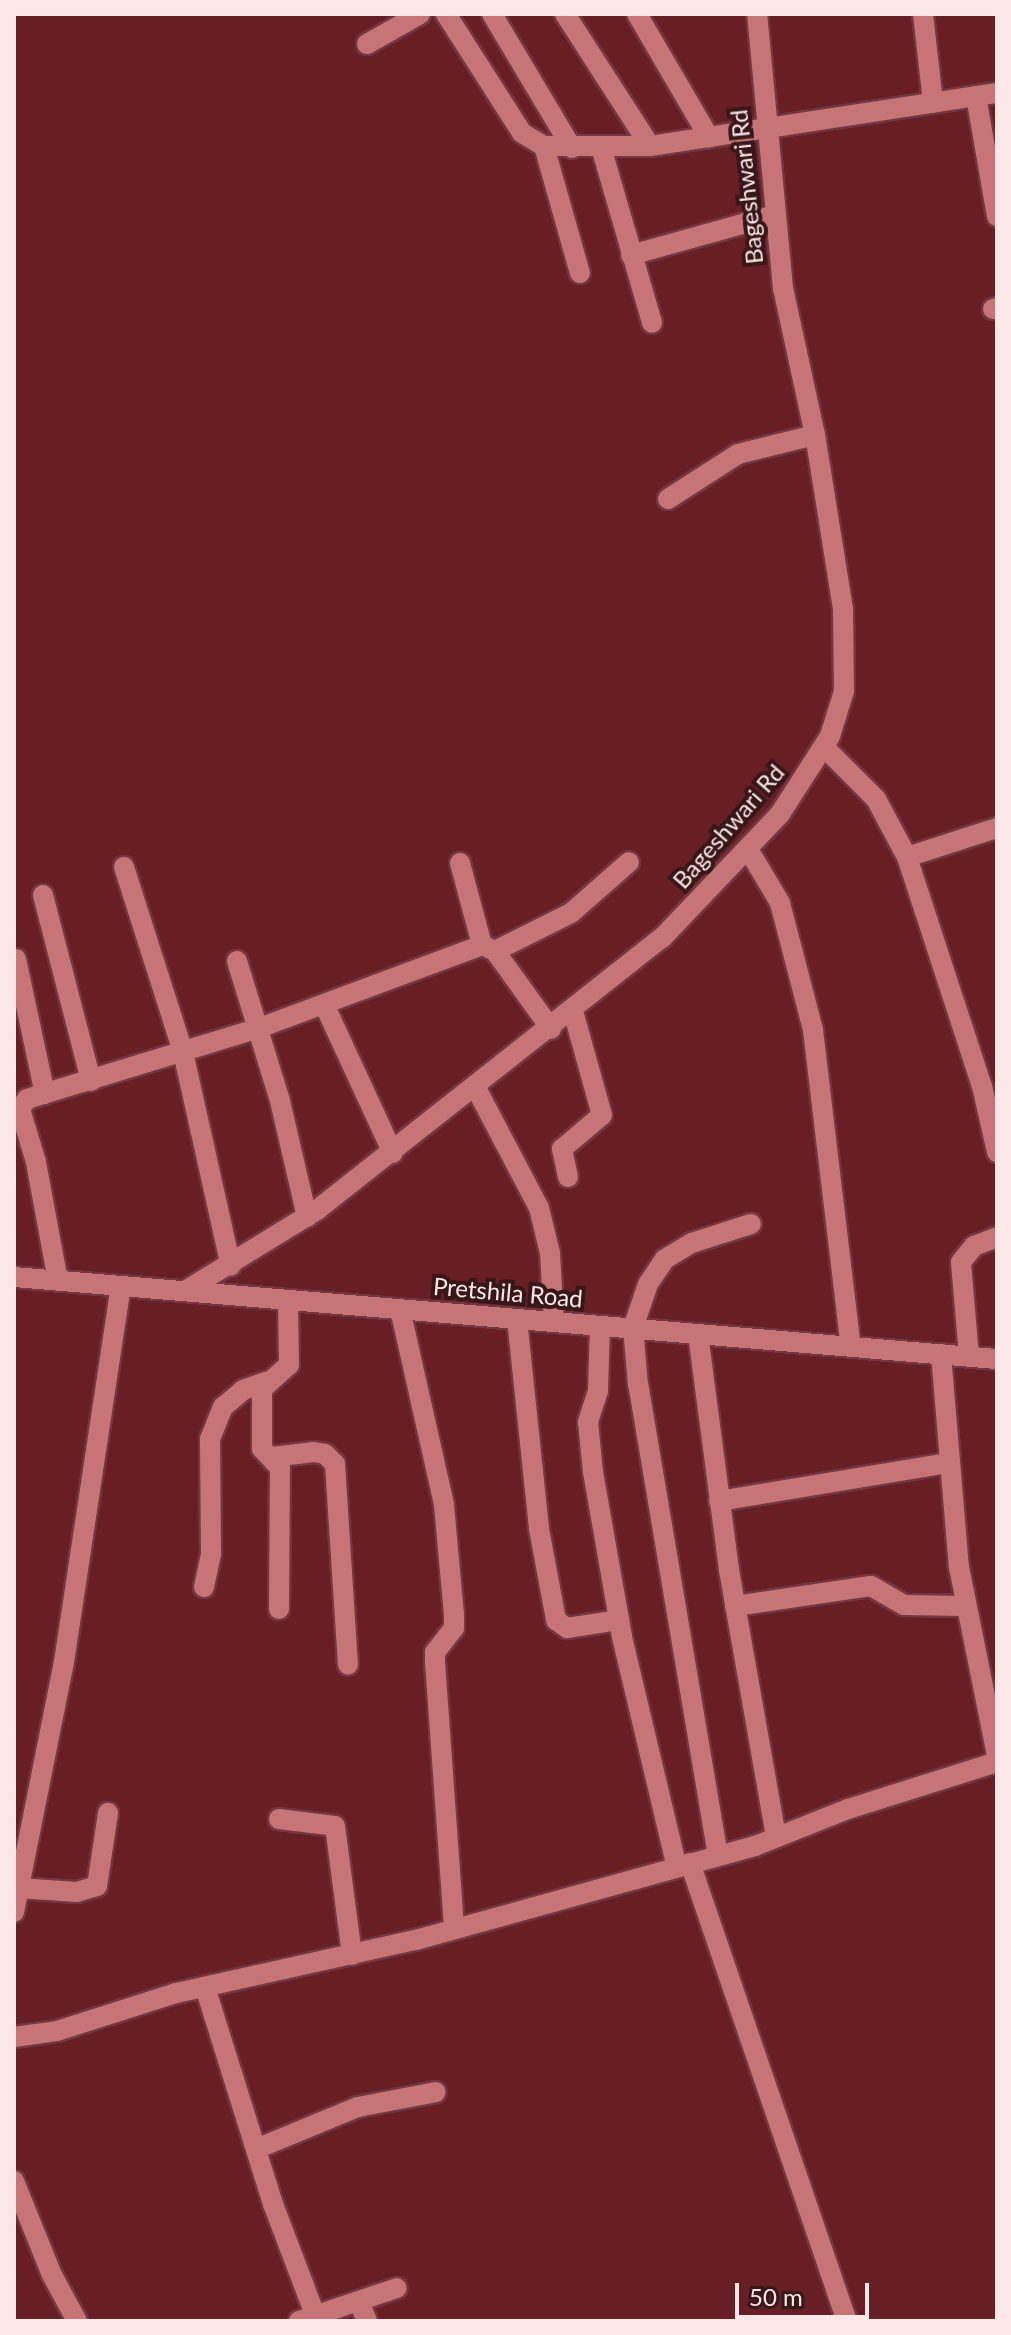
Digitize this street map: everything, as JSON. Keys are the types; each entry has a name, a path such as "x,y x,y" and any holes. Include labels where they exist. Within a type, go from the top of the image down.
{"street":[{"path":"367,44 420,14"},
{"path":"446,14 522,133 544,146 650,146 764,125 997,93"},
{"path":"492,14 572,148"},
{"path":"565,14 650,146"},
{"path":"637,14 709,137"},
{"name":"Bageshwari Rd","path":"185,1291 231,1266 307,1217 476,1088 662,938 780,814 824,747 844,691 846,652 815,435 783,288 764,125 757,14"},
{"path":"923,14 933,102"},
{"path":"976,96 997,216"},
{"path":"544,146 580,273"},
{"path":"601,147 652,323"},
{"path":"631,255 774,215"},
{"path":"668,499 738,454 815,435"},
{"path":"824,747 876,799 907,857 982,1086 997,1152"},
{"path":"907,857 997,828"},
{"path":"748,849 780,903 813,1030 851,1347"},
{"path":"58,1281 36,1162 20,1109 27,1099 259,1028 488,948 571,913 629,862"},
{"path":"460,863 488,948 551,1029"},
{"path":"124,867 183,1052 231,1266"},
{"path":"43,895 91,1081"},
{"path":"16,959 45,1094"},
{"path":"237,961 259,1028 307,1217"},
{"path":"324,1004 393,1153"},
{"path":"568,1177 562,1149 602,1115 573,1011"},
{"path":"476,1088 539,1208 550,1253 554,1322"},
{"path":"718,1856 641,1401 633,1328 648,1284 665,1259 692,1243 751,1224"},
{"path":"969,1356 961,1262 974,1246 997,1237"},
{"name":"Pretshila Road","path":"14,1277 997,1359"},
{"path":"14,1912 64,1662 121,1286"},
{"path":"204,1587 211,1553 210,1439 223,1407 243,1390 265,1382 289,1365 288,1300"},
{"path":"400,1309 444,1505 454,1615 454,1628 435,1652 435,1662 454,1929"},
{"path":"517,1319 537,1514 556,1620 567,1628 619,1620"},
{"path":"600,1326 598,1391 588,1422 619,1620 684,1865 847,2321"},
{"path":"698,1334 735,1606 776,1837"},
{"path":"14,2037 57,2031 205,1987 454,1929 718,1856 997,1759 965,1606 948,1463 941,1354"},
{"path":"265,1382 262,1449 272,1457 281,1477 279,1609"},
{"path":"272,1457 314,1452 325,1454 335,1464 348,1665"},
{"path":"719,1501 948,1463"},
{"path":"735,1606 871,1586 904,1605 965,1606"},
{"path":"18,1888 77,1892 97,1886 108,1813"},
{"path":"279,1819 335,1826 352,1955"},
{"path":"205,1987 308,2319 363,2312 397,2288"},
{"path":"256,2149 358,2107 436,2092"},
{"path":"14,2181 52,2275 77,2321"}]}
